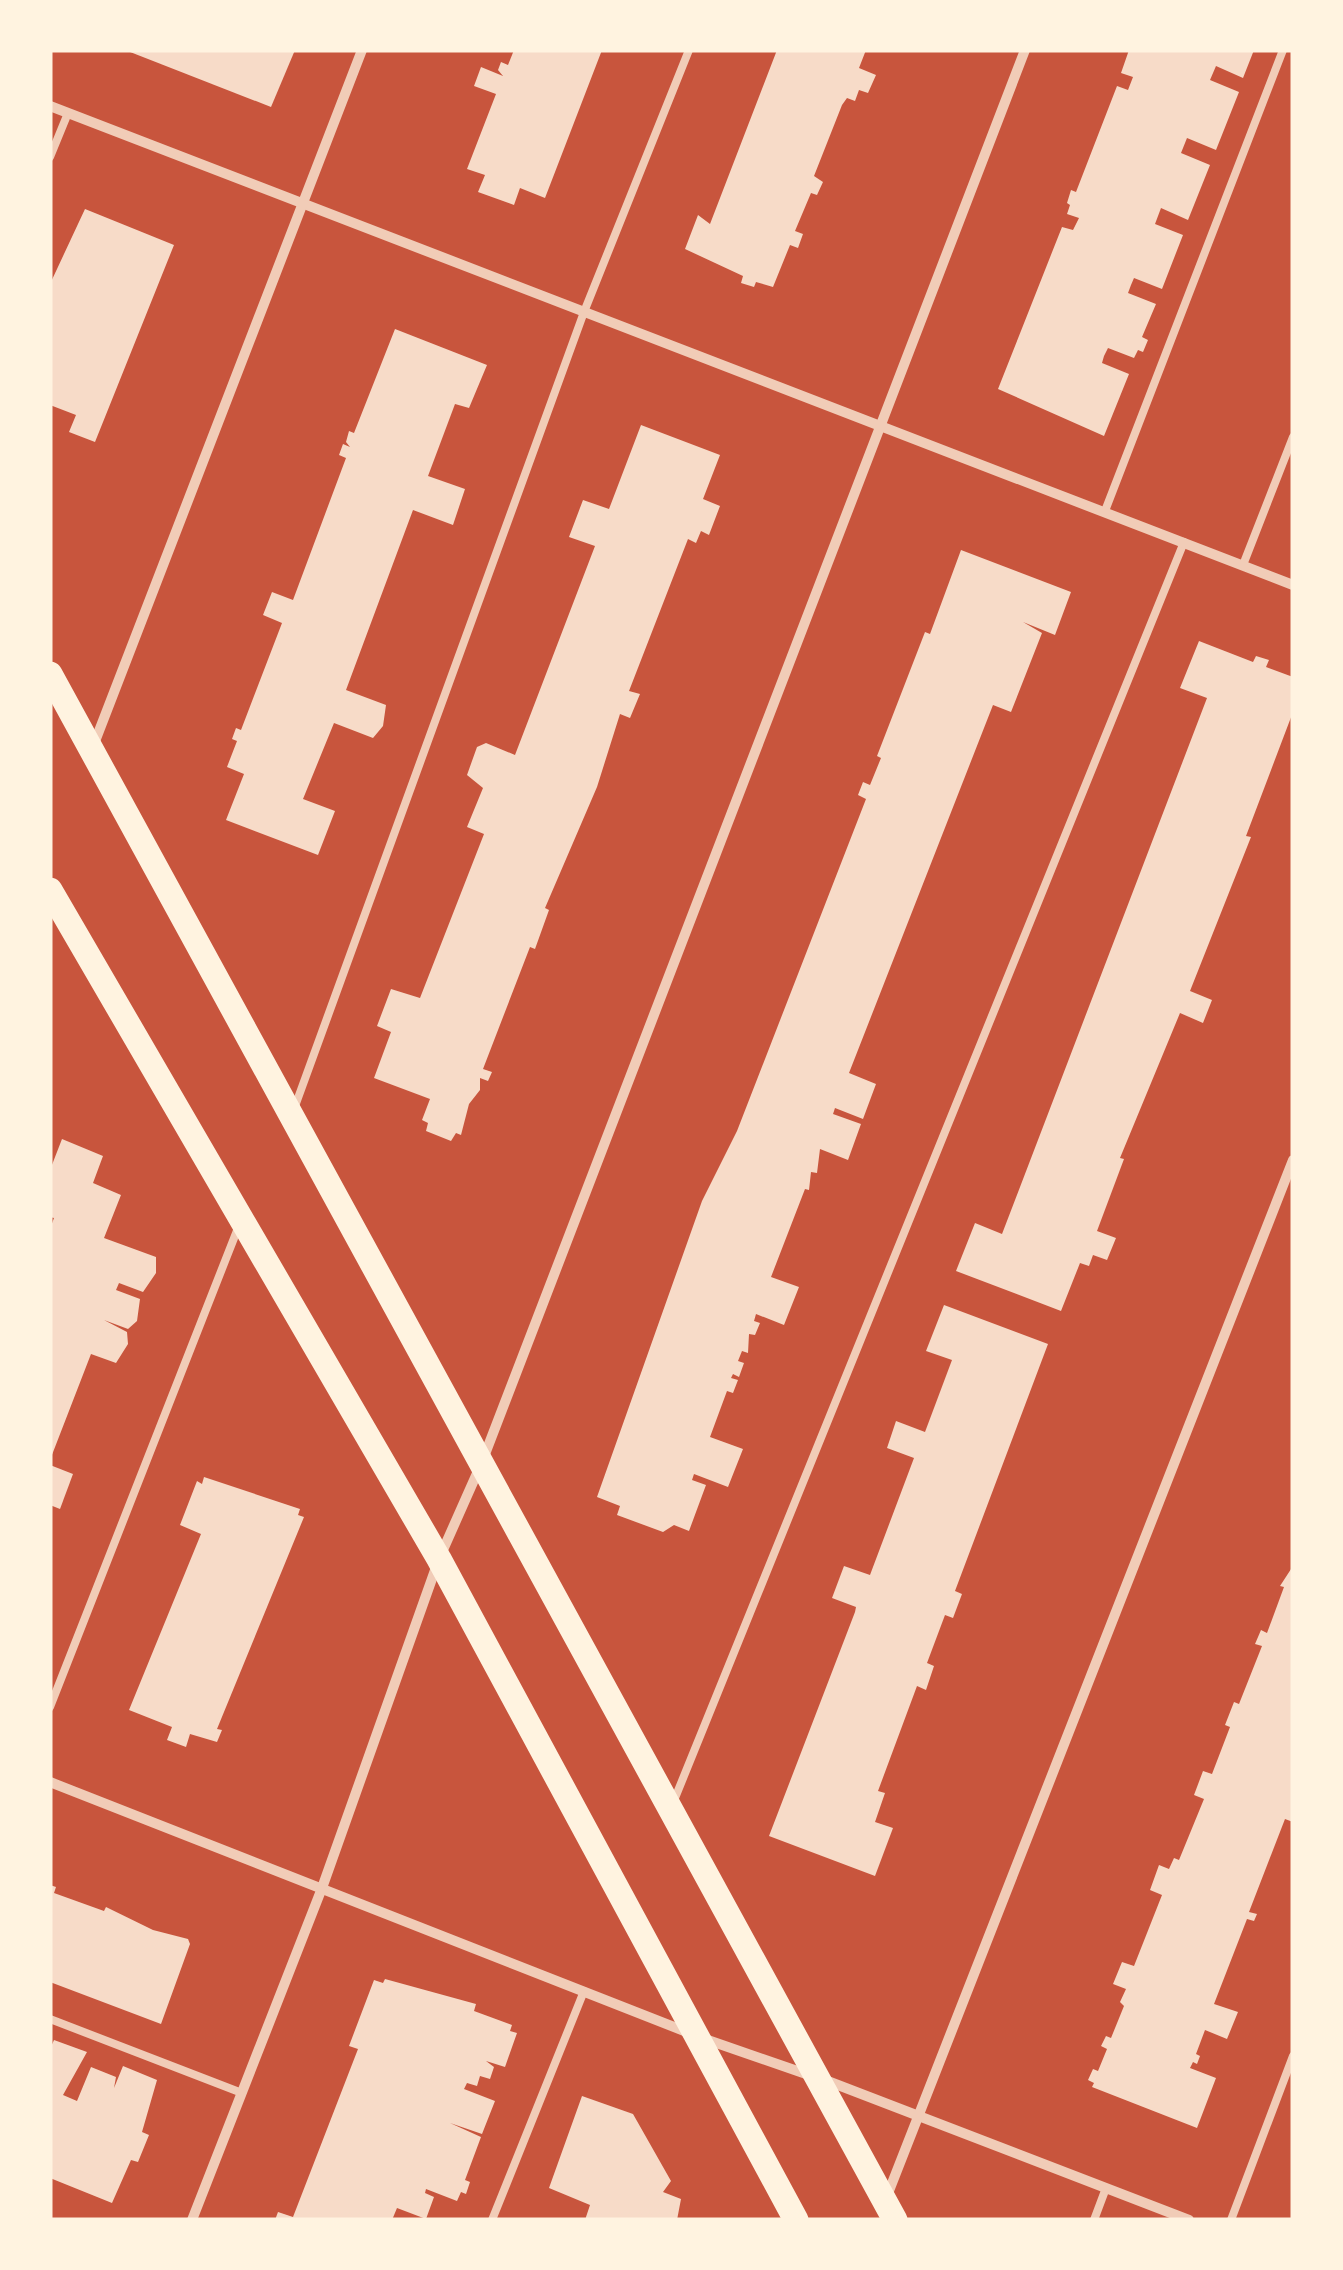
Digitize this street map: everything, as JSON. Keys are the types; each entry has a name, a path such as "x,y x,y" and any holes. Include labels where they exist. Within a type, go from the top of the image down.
{"main road":[{"path":"50,674 890,2211"},
{"path":"50,890 439,1559 702,2038 789,2215"}],"street":[{"path":"91,750 362,50"},
{"path":"192,2220 322,1888 439,1559 482,1462 1025,50"},
{"path":"50,106 1293,585"},
{"path":"890,2211 918,2116 1293,1160"},
{"path":"50,1782 702,2038 820,2078 1190,2220"}],"lane":[{"path":"292,1115 584,312 688,50"},
{"path":"1104,512 1283,50"},
{"path":"50,157 68,112"},
{"path":"1243,566 1293,436"},
{"path":"671,1808 1184,542"},
{"path":"50,1707 242,1219"},
{"path":"492,2220 584,1992"},
{"path":"50,2019 242,2093"},
{"path":"1231,2220 1293,2056"},
{"path":"1094,2220 1106,2188"}],"building":[{"path":"125,50 295,50 271,107"},
{"path":"514,50 602,50 545,198 520,188 514,205 478,192 485,175 467,169 496,94 474,86 481,67 503,76 498,70 501,62 508,65"},
{"path":"777,50 866,50 859,68 876,75 868,93 859,90 855,101 847,98 842,105 814,176 823,182 817,195 811,193 795,231 803,234 798,248 790,245 773,287 756,282 754,287 741,283 743,276 685,249 698,215 710,224"},
{"path":"1129,50 1254,50 1243,78 1216,66 1210,80 1239,92 1216,150 1187,138 1181,153 1210,165 1188,220 1161,208 1155,224 1183,235 1162,289 1134,278 1131,285 1128,293 1156,304 1142,337 1148,340 1143,352 1138,350 1134,358 1108,348 1104,356 1102,363 1129,374 1104,436 998,389 1062,227 1073,230 1079,218 1067,214 1067,203 1071,190 1076,192 1117,86 1128,90 1133,77 1121,73"},
{"path":"85,209 174,245 95,442 69,432 76,415 50,405 50,284"},
{"path":"395,329 487,365 469,408 455,404 428,476 465,489 453,525 413,510 346,690 386,705 383,726 373,738 334,723 303,799 335,811 318,855 226,820 244,774 227,767 237,741 232,739 236,728 241,730 282,623 263,615 272,592 293,600 346,458 339,455 343,444 350,447 346,442 349,431 354,433"},
{"path":"641,425 720,455 703,499 720,506 709,535 701,531 696,543 688,539 629,691 640,694 630,718 620,714 597,787 545,908 549,910 535,949 530,947 483,1069 492,1072 488,1081 480,1078 480,1090 469,1104 461,1135 456,1133 451,1141 426,1131 428,1123 422,1120 430,1099 374,1078 391,1032 377,1026 391,989 420,998 484,834 467,827 483,788 467,775 477,747 486,743 515,755 595,546 569,537 583,500 609,509"},
{"path":"961,550 1071,592 1055,635 1023,622 1042,633 1011,712 993,705 849,1073 876,1084 863,1119 835,1108 833,1114 861,1124 848,1160 820,1149 817,1173 811,1172 809,1190 805,1189 771,1277 799,1287 784,1325 756,1314 754,1321 760,1323 755,1335 749,1334 748,1353 742,1351 738,1361 744,1363 739,1377 733,1374 731,1378 738,1380 733,1393 727,1391 710,1437 743,1449 728,1487 694,1474 692,1480 706,1485 689,1531 674,1525 663,1532 617,1515 620,1506 597,1497 702,1201 737,1131 866,799 858,795 863,782 870,785 881,758 877,756 925,632 930,634"},
{"path":"1199,641 1253,662 1256,656 1269,660 1266,667 1293,677 1293,712 1246,836 1251,837 1190,991 1212,1000 1203,1023 1180,1013 1120,1158 1124,1159 1097,1231 1116,1238 1107,1260 1093,1255 1089,1266 1080,1263 1061,1311 956,1271 975,1223 1002,1234 1207,698 1180,688"},
{"path":"62,1139 103,1156 93,1183 121,1195 104,1238 156,1257 156,1273 143,1292 119,1283 116,1290 140,1299 137,1321 128,1329 104,1320 127,1332 128,1344 116,1363 91,1354 50,1460 50,1229 54,1218 50,1217 50,1170"},
{"path":"944,1305 1048,1344 955,1591 962,1594 953,1618 945,1615 927,1663 934,1666 926,1690 917,1686 878,1791 885,1793 875,1822 893,1828 875,1876 769,1836 855,1612 856,1607 832,1598 844,1566 870,1575 914,1458 887,1448 896,1421 925,1432 952,1360 926,1351"},
{"path":"50,1465 73,1474 60,1509 50,1505"},
{"path":"204,1477 300,1509 298,1515 304,1517 217,1729 222,1730 217,1742 190,1734 186,1747 167,1740 172,1727 129,1710 201,1534 180,1525 197,1481 202,1484"},
{"path":"1293,1566 1293,1822 1285,1819 1249,1912 1257,1914 1254,1921 1247,1919 1214,2004 1238,2012 1227,2039 1205,2030 1196,2054 1200,2056 1197,2064 1193,2062 1190,2068 1216,2078 1197,2128 1092,2087 1094,2083 1088,2080 1093,2069 1098,2071 1107,2049 1101,2046 1106,2036 1111,2038 1124,2006 1120,2002 1126,1989 1113,1984 1122,1962 1134,1966 1162,1895 1150,1890 1159,1865 1169,1869 1174,1858 1179,1860 1204,1799 1194,1795 1203,1771 1212,1774 1230,1727 1225,1725 1234,1702 1239,1704 1262,1646 1255,1644 1261,1630 1267,1633 1284,1587 1280,1586"},
{"path":"50,1885 56,1887 54,1893 104,1911 106,1907 153,1930 188,1939 190,1944 161,2024 50,1982"},
{"path":"385,1979 476,2004 474,2011 512,2025 510,2031 517,2033 505,2067 486,2061 494,2067 490,2079 480,2076 477,2086 467,2083 464,2089 495,2101 482,2134 450,2123 481,2137 465,2180 470,2182 466,2194 461,2192 457,2201 426,2189 425,2193 434,2197 426,2219 397,2208 392,2220 275,2220 278,2212 293,2217 358,2049 349,2046 374,1980 383,1983"},
{"path":"54,2040 87,2052 63,2095 77,2101 91,2067 116,2077 114,2088 123,2066 157,2080 142,2132 149,2135 138,2162 131,2160 112,2203 50,2178 50,2049"},
{"path":"582,2096 633,2114 671,2181 663,2192 681,2199 677,2220 585,2220 590,2205 549,2188"}]}
